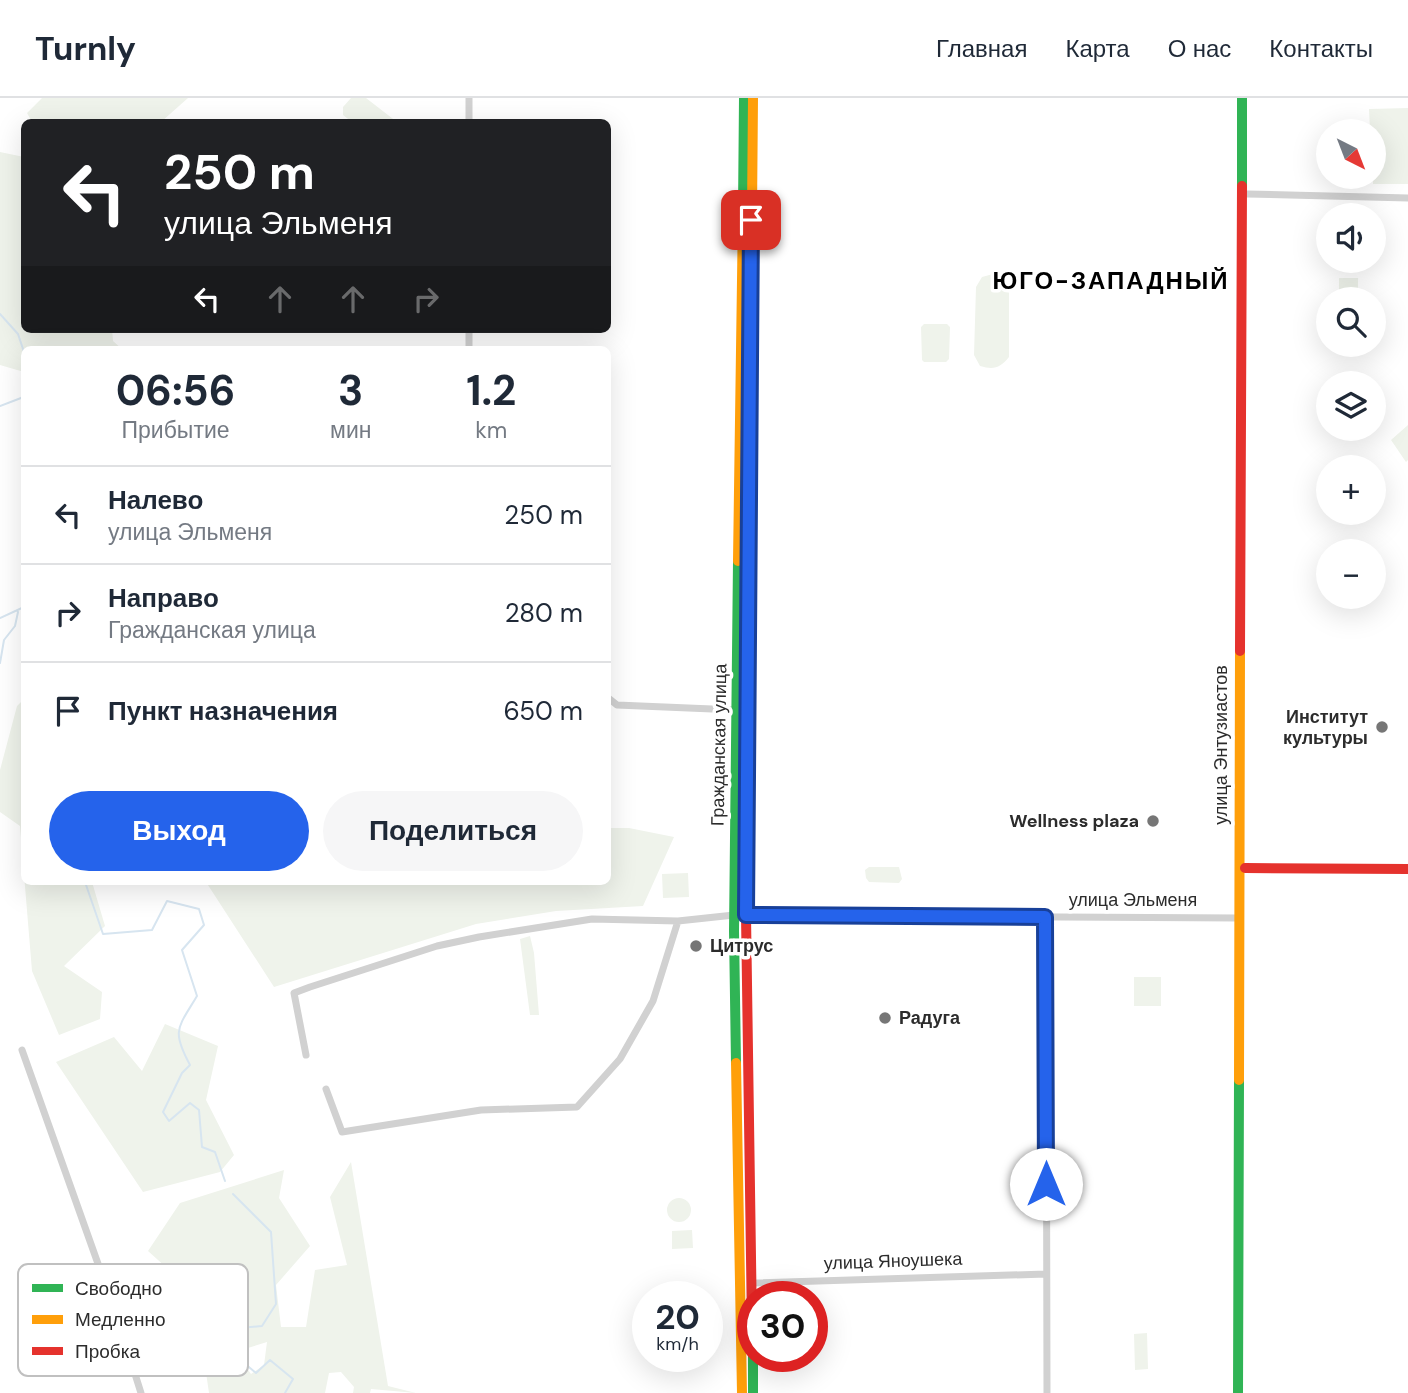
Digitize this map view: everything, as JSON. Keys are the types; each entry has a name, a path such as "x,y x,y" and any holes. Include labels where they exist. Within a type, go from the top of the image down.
{"main road":[{"name":"Гражданская улица","path":"740,915 745,431 744,98"},
{"name":"Гражданская улица","path":"746,1281 736,710 753,98"},
{"name":"улица Энтузиастов","path":"1241,1117 1238,918 1242,773 1245,101"},
{"name":"улица Энтузиастов","path":"1242,773 1244,868 1241,1133 1245,1393"},
{"path":"1244,868 1408,869"},
{"name":"улица Энтузиастов","path":"1238,1393 1243,1307"},
{"name":"Гражданская улица","path":"742,1393 743,1372"},
{"path":"753,1372 753,1393"}],"street":[{"path":"469,98 469,119"},
{"path":"1244,193 1408,198"},
{"path":"611,700 617,705 736,710"},
{"name":"улица Эльменя","path":"306,1055 294,993 455,941 592,919 678,921 740,915 1238,918"},
{"path":"1045,917 1047,1393"},
{"path":"326,1089 342,1132 481,1110 577,1107 620,1059 653,1001 678,921"},
{"path":"22,1050 98,1264"},
{"name":"улица Яноушека","path":"813,1281 1046,1274"},
{"path":"136,1376 141,1393"}],"shaded area":[{"path":"42,98 188,98 164,119 30,119 27,113"},
{"path":"351,98 366,98 393,119 348,119 343,115 343,107"},
{"path":"1408,108 1408,184 1386,184 1386,119 1369,119 1369,109"},
{"path":"0,152 21,156 21,333 112,333 113,341 119,346 21,346 21,371 0,365"},
{"path":"993,274 1003,278 1009,287 1009,357 1000,366 989,368 980,366 974,355 976,287 982,277"},
{"path":"1339,278 1358,278 1358,287 1339,287"},
{"path":"924,324 947,324 950,327 949,359 946,362 922,360 921,327"},
{"path":"1408,425 1408,460 1406,462 1391,440"},
{"path":"21,702 21,838 20,826 0,812 0,770 17,706"},
{"path":"611,828 629,828 674,837 643,906 556,911 476,924 274,987 208,885 611,885"},
{"path":"869,867 899,867 902,879 899,883 869,882 865,870"},
{"path":"688,873 689,897 663,898 662,874"},
{"path":"25,885 93,885 105,926 64,966 102,992 100,1019 59,1035 32,971"},
{"path":"530,936 539,1015 530,1015 520,939"},
{"path":"1134,977 1161,977 1161,1006 1134,1006"},
{"path":"165,1024 218,1046 206,1100 234,1155 220,1172 143,1192 56,1062 114,1037 142,1071"},
{"path":"351,1162 388,1386 416,1393 371,1389 370,1393 353,1393 354,1387 341,1372 329,1373 325,1393 209,1393 207,1376 248,1376 248,1370 251,1374 264,1365 267,1342 248,1348 248,1264 162,1264 148,1251 180,1203 284,1170 279,1198 310,1246 276,1285 281,1327 306,1327 315,1270 347,1265 330,1197"},
{"path":"679,1198 688,1201 691,1210 688,1219 679,1222 670,1219 667,1210 670,1201"},
{"path":"692,1230 693,1248 672,1249 672,1231"},
{"path":"1147,1333 1148,1369 1135,1370 1134,1334"}],"waterway":[{"path":"0,314 18,334 22,346"},
{"path":"0,406 21,398"},
{"path":"0,618 21,608"},
{"path":"0,663 4,640 15,626 18,612"},
{"path":"86,885 103,934 152,930 167,901 199,909 204,925 182,950 197,996 179,1029 180,1044 190,1065 182,1073 163,1112 169,1121 190,1103 199,1110 202,1147 215,1152 225,1181"},
{"path":"233,1194 271,1232 276,1304 262,1326 248,1327"},
{"path":"248,1366 256,1373 270,1360 293,1379 285,1393"}],"traffic: fast":[{"path":"743,210 744,98"},
{"path":"1242,98 1242,186"},
{"path":"747,770 751,327"},
{"path":"736,1063 734,931 738,561"},
{"path":"1238,1393 1239,1080"},
{"path":"753,1372 753,1393"}],"traffic: slow":[{"path":"751,327 753,98"},
{"path":"738,561 743,210"},
{"path":"1239,1080 1240,651"},
{"path":"736,1063 742,1393"}],"traffic: jam":[{"path":"1240,651 1242,186"},
{"path":"747,770 746,915 751,1281"},
{"path":"1245,868 1408,869"}],"place":[{"name":"Институт культуры","path":"1382,727"},
{"name":"Wellness plaza","path":"1153,821"},
{"name":"Цитрус","path":"696,946"},
{"name":"Радуга","path":"885,1018"}],"district":[{"name":"ЮГО-ЗАПАДНЫЙ","path":"1111,281"}],"route":[{"path":"751,220 746,915 1045,917 1046,1184"}]}
